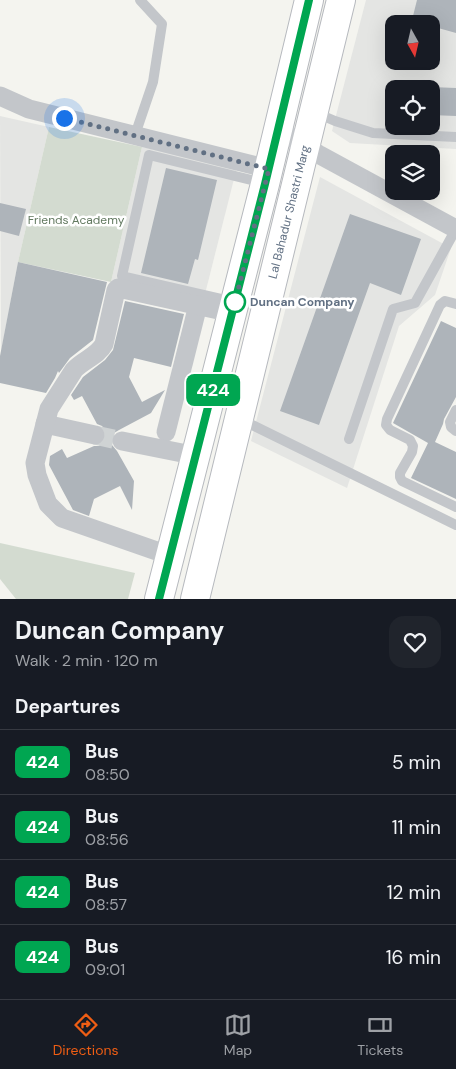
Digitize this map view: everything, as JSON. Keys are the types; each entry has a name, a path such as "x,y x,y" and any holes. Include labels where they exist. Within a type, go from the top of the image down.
{"main road":[{"path":"159,599 197,456 309,0"},
{"name":"Lal Bahadur Shastri Marg","path":"195,599 342,0"}],"street":[{"path":"0,96 29,109 135,135 267,176"},
{"path":"278,129 305,146 456,229"},
{"path":"171,556 62,518 48,504 37,475 35,463 44,424 49,410 74,370 101,350 118,288 198,305 234,307"},
{"path":"166,432 198,305"},
{"path":"44,424 95,435"},
{"path":"122,441 197,456"}],"lane":[{"path":"135,135 152,82 162,24 140,0"},
{"path":"313,112 373,133 456,137"},
{"path":"234,307 122,276 149,155 267,176"},
{"path":"349,439 393,309 414,303 456,229"},
{"path":"456,304 444,301 440,305 387,419 386,425 390,430 410,440 413,446 412,452 400,473 402,480 456,507"},
{"path":"456,410 450,422 451,427 456,431"},
{"path":"239,418 456,525"}],"shaded area":[{"path":"366,0 456,0 456,149 440,148 440,145 350,143 332,131"},
{"path":"0,116 49,127 18,262 1,352"},
{"name":"Friends Academy","path":"142,147 237,167 203,302 111,282"},
{"path":"320,177 451,248 435,295 399,326 347,488 251,441"}],"green space":[{"name":"Friends Academy","path":"49,127 142,147 111,282 18,262"},
{"path":"0,543 135,573 128,599 16,599 0,579"}],"building":[{"path":"417,0 456,0 456,33 440,29 440,15 413,15"},
{"path":"440,87 456,88 456,116 440,115"},
{"path":"166,168 217,180 198,260 195,259 188,284 141,273"},
{"path":"0,203 26,209 19,236 0,231"},
{"path":"350,214 421,239 401,295 370,283 319,425 280,411"},
{"path":"18,262 107,282 93,340 70,358 59,373 58,371 46,393 0,383 0,356"},
{"path":"125,301 184,314 171,367 134,358 129,377 142,402 165,390 151,413 114,433 111,438 112,445 134,481 132,510 120,486 94,499 89,516 73,510 49,465 50,456 62,449 67,458 94,446 99,446 106,438 106,431 97,424 82,396 74,400 71,395 83,377 105,360 113,350"},
{"path":"441,321 456,328 456,397 444,419 435,442 456,452 456,499 411,478 428,443 393,423"}],"tunnel":[{"path":"95,435 122,441"}],"bus line":[{"name":"424","path":"159,599 197,456 309,0"}],"place":[{"name":"Duncan Company","path":"235,302"}],"route":[{"path":"64,118 269,169 235,302"}]}
